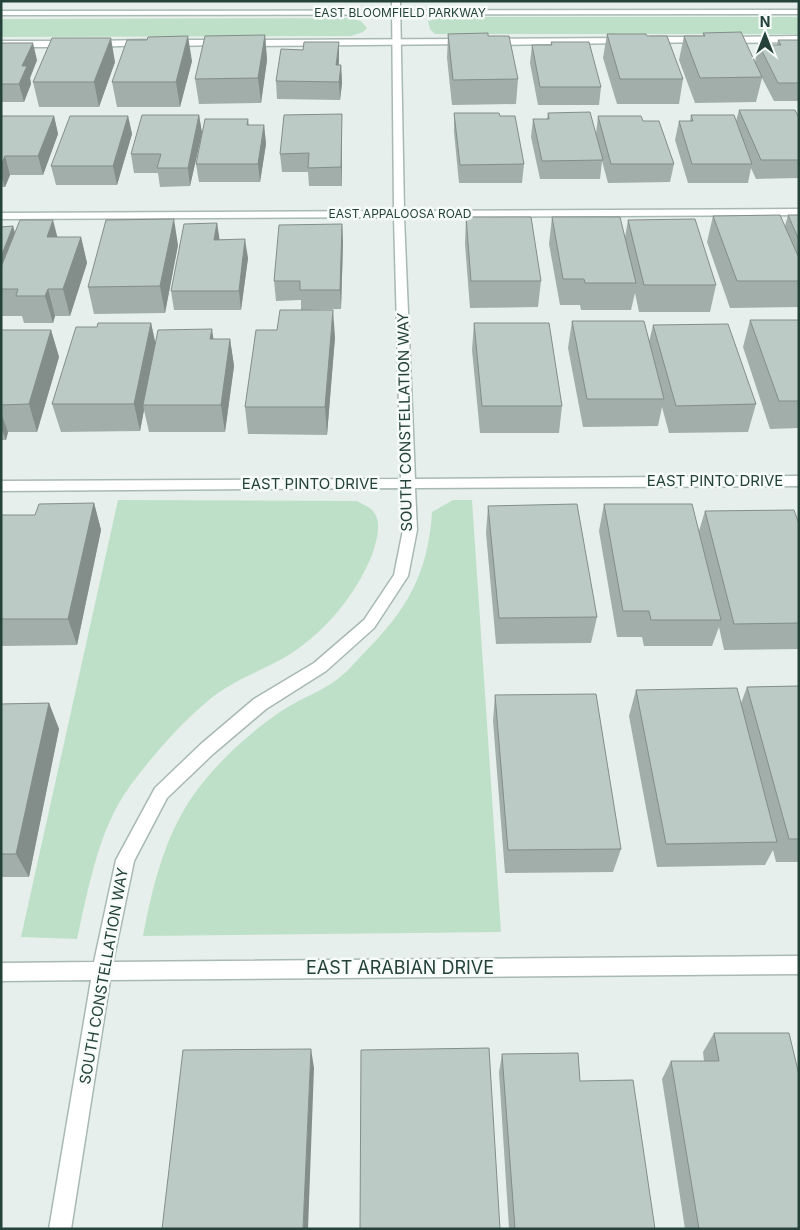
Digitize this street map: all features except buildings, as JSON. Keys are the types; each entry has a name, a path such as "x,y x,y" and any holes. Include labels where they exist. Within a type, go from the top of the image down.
{"street":[{"name":"EAST BLOOMFIELD PARKWAY","path":"1,14 396,7 799,12"},
{"name":"SOUTH CONSTELLATION WAY","path":"60,1229 102,971 125,860 162,793 206,749 260,704 320,667 369,624 401,576 410,530 399,214 396,7"},
{"path":"642,40 799,39"},
{"name":"EAST BLOOMFIELD PARKWAY","path":"239,43 632,41"},
{"path":"1,44 229,43"},
{"name":"EAST APPALOOSA ROAD","path":"1,216 799,212"},
{"name":"EAST PINTO DRIVE","path":"1,486 799,481"},
{"name":"EAST ARABIAN DRIVE","path":"1,972 799,965"}],"green space":[{"path":"443,17 799,17 799,34 435,34 430,29 428,21"},
{"path":"349,18 361,21 367,28 363,32 351,36 1,37 1,19"},
{"path":"118,500 357,501 373,511 378,521 378,533 365,571 347,600 324,627 297,650 235,683 209,700 167,741 130,786 119,803 102,840 77,939 21,937"},
{"path":"453,500 472,500 501,932 143,936 157,874 164,854 181,815 192,797 223,760 252,733 283,710 339,678 378,638 403,606 420,573 430,534 432,512"}]}
